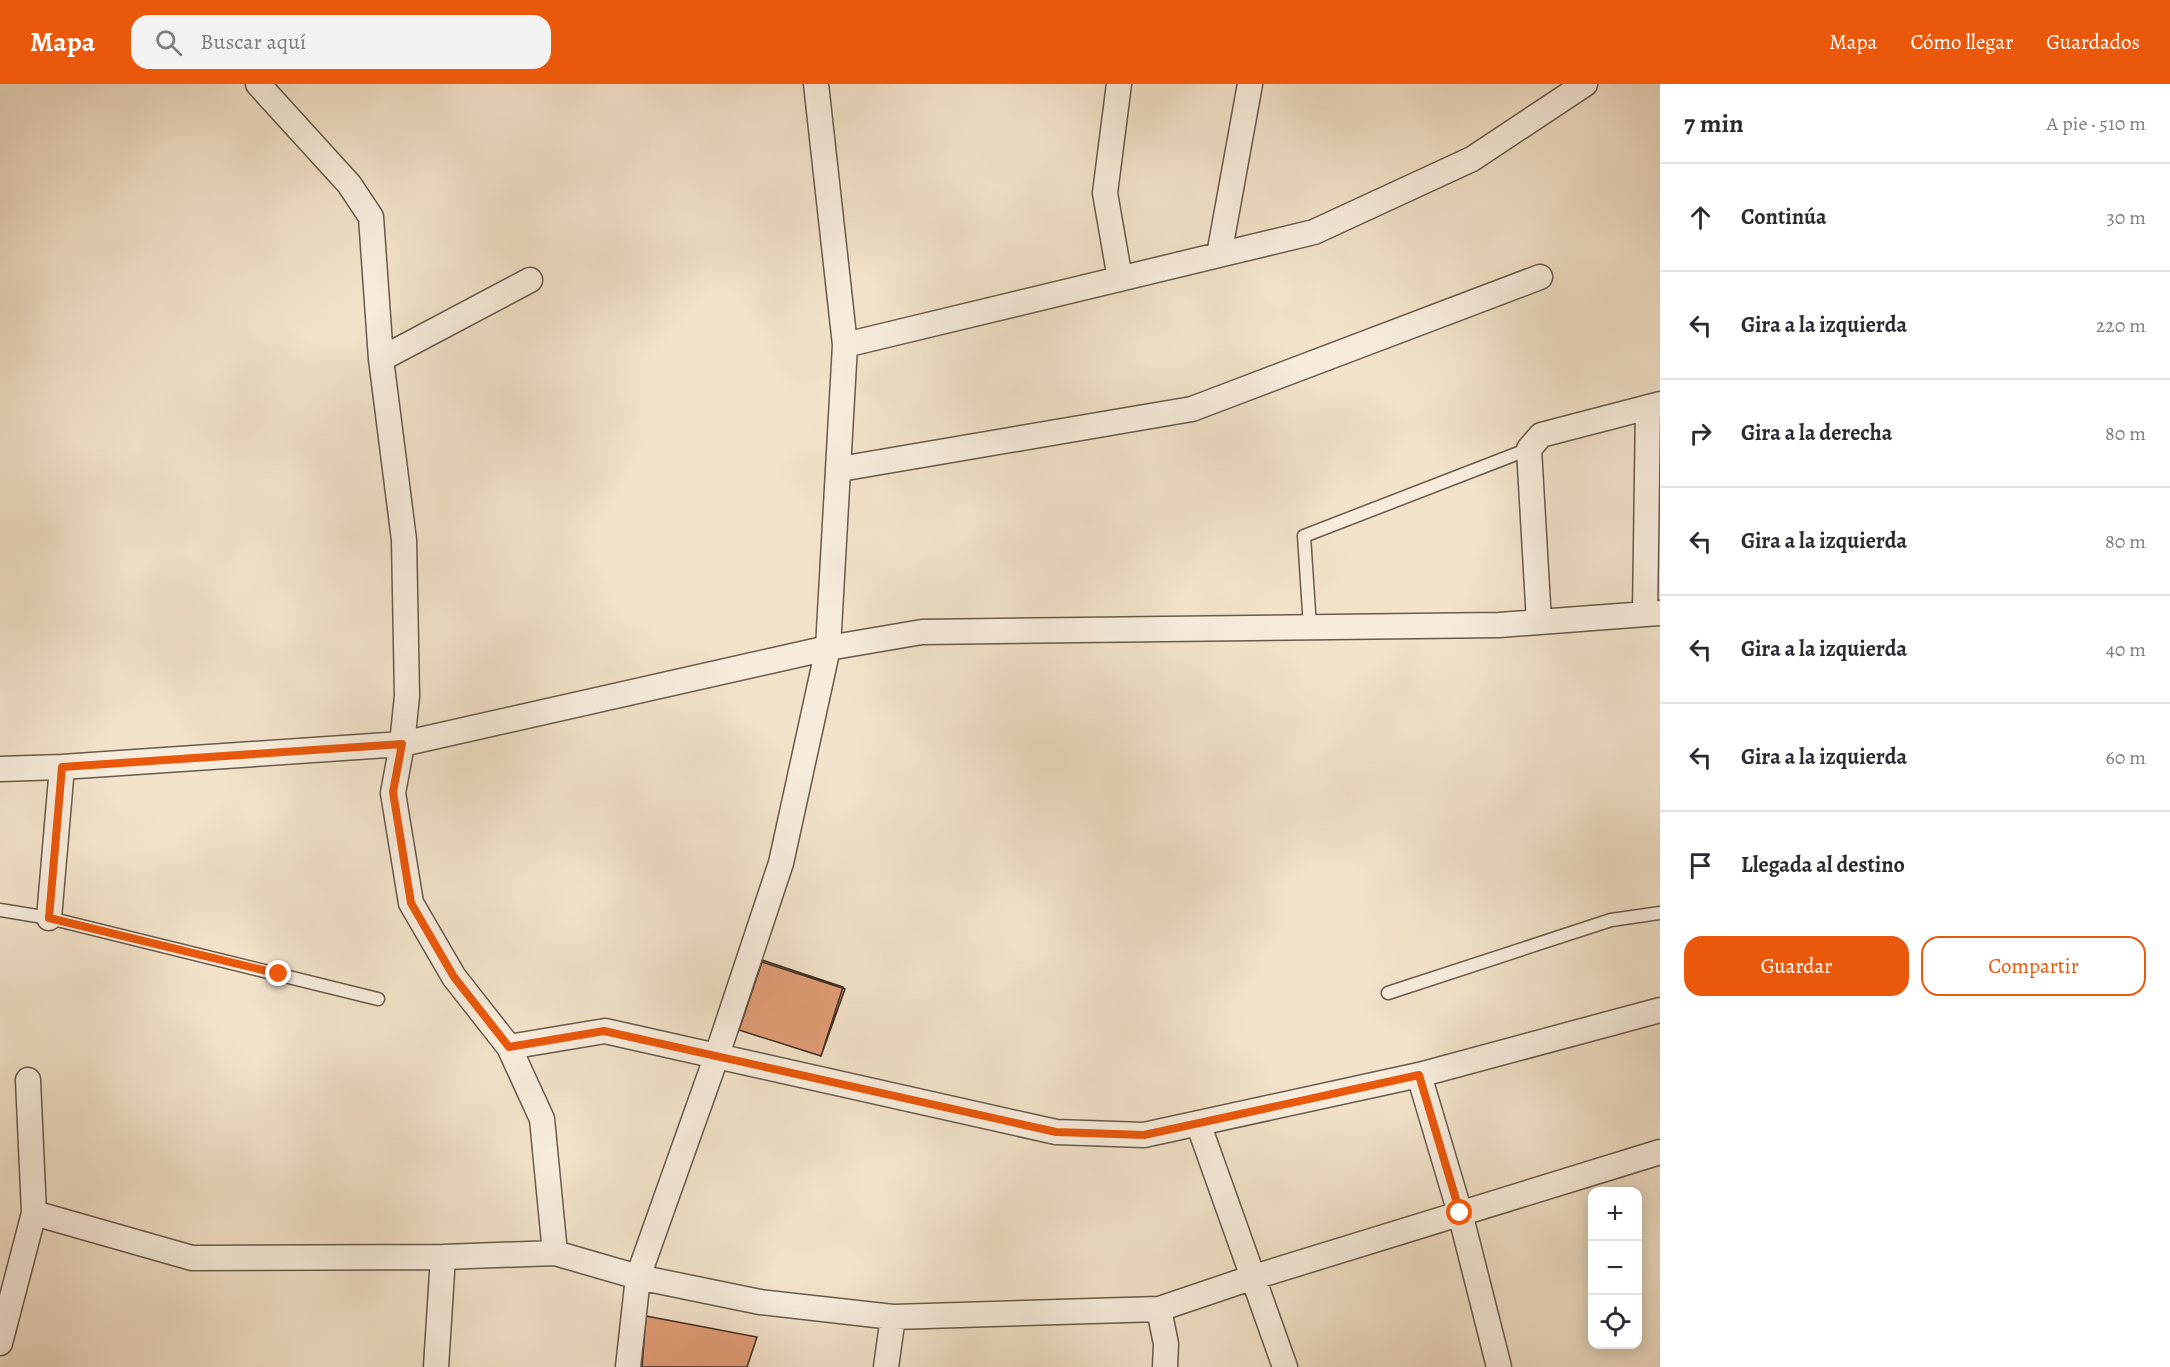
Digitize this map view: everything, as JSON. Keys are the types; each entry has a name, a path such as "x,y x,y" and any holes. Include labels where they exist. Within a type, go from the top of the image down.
{"street":[{"path":"258,84 349,184 371,217 381,359 404,540 406,696 402,744 393,792 411,903 454,977 509,1047 542,1119 555,1254"},
{"path":"628,1367 638,1277 782,863 828,648 846,345 816,84"},
{"path":"1119,84 1105,193 1120,279"},
{"path":"1219,255 1250,84"},
{"path":"846,345 1314,232 1461,164 1585,84"},
{"path":"840,469 1192,409 1540,277"},
{"path":"381,359 530,280"},
{"path":"0,769 62,767 402,744 828,648 922,632 1499,625 1653,614 1654,406 1541,435 1528,449 1539,622"},
{"path":"49,918 62,767"},
{"path":"509,1047 604,1031 1056,1132 1144,1135 1419,1075 1660,1011"},
{"path":"1419,1075 1460,1213 1499,1367"},
{"path":"0,1343 34,1213 28,1080"},
{"path":"1198,1123 1251,1278 1285,1367"},
{"path":"34,1213 192,1258 555,1254 638,1277 760,1302 893,1317 1159,1309 1251,1278 1660,1152"},
{"path":"436,1367 443,1257"},
{"path":"1159,1309 1166,1344 1165,1367"},
{"path":"886,1367 893,1317"}],"lane":[{"path":"1310,627 1304,536 1528,449"},
{"path":"0,910 49,918 378,999"},
{"path":"1388,993 1611,920 1660,913"}],"building":[{"path":"762,960 843,987 821,1056 739,1030"},
{"path":"762,962 845,989 821,1056 739,1030"},
{"path":"646,1316 757,1337 747,1367 642,1367"}],"route":[{"path":"279,974 49,918 62,767 402,744 393,792 411,903 454,977 509,1047 604,1031 1056,1132 1144,1135 1419,1075 1460,1213"}]}
